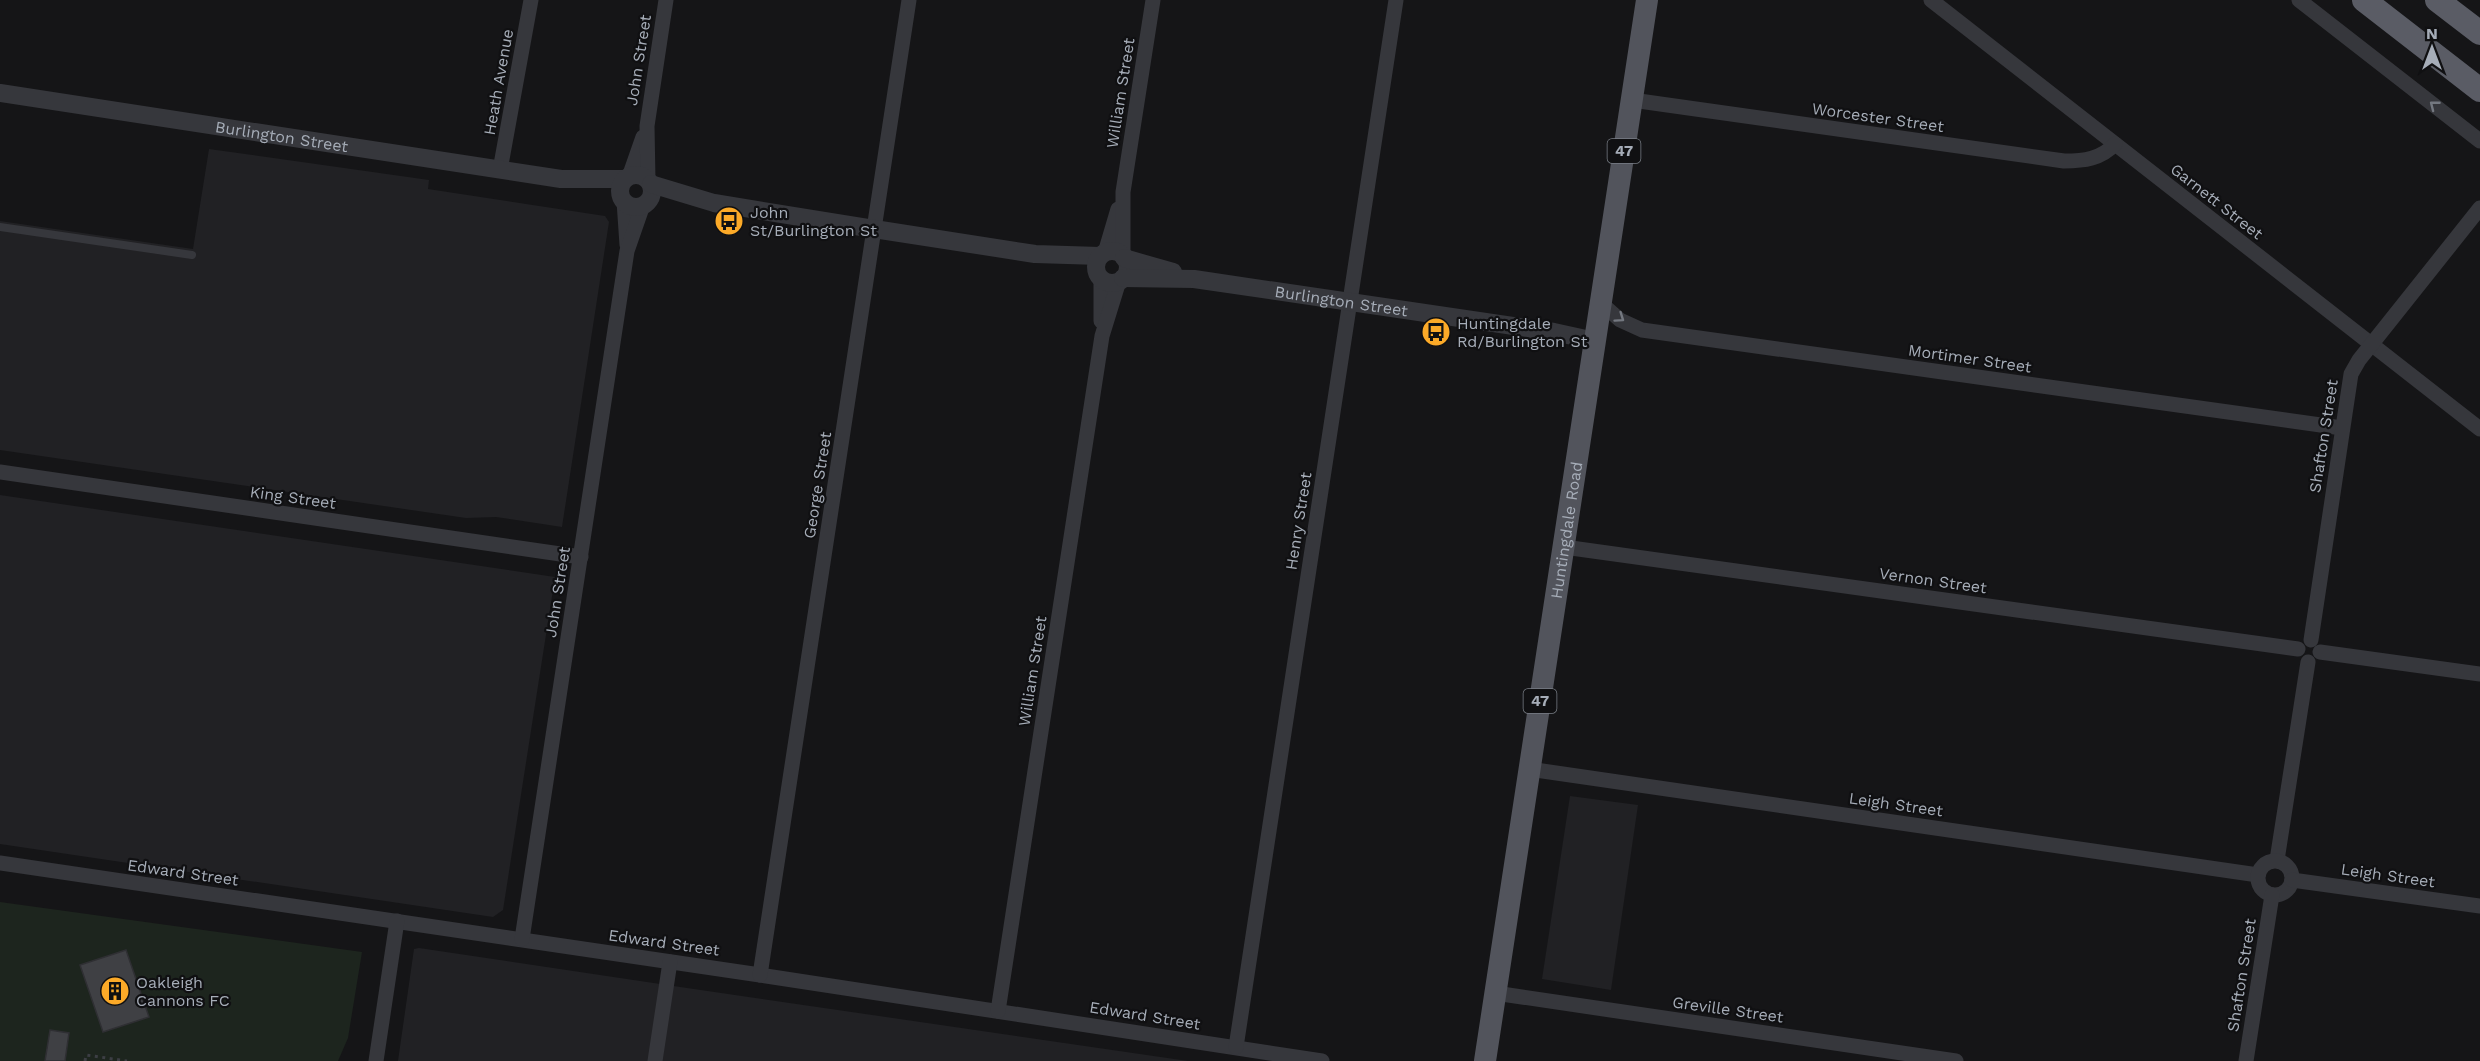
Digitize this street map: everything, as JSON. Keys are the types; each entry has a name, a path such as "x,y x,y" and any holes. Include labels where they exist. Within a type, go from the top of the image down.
{"highway":[{"path":"2364,0 2480,90"},
{"path":"2438,0 2480,33"}],"main road":[{"name":"Huntingdale Road","path":"1485,1061 1647,0"}],"street":[{"name":"Heath Avenue","path":"501,170 531,0"},
{"name":"John Street","path":"649,182 647,126 666,0"},
{"name":"George Street","path":"760,975 909,0"},
{"name":"William Street","path":"1124,257 1123,192 1153,0"},
{"name":"Henry Street","path":"1236,1047 1396,0"},
{"name":"Garnett Street","path":"1931,0 2480,429"},
{"path":"2299,0 2480,141"},
{"name":"Burlington Street","path":"1,94 625,188"},
{"name":"Worcester Street","path":"1632,100 2064,161 2085,160 2103,155 2115,144"},
{"name":"John Street","path":"522,939 627,251 625,188 647,126"},
{"path":"714,203 633,206 625,188 639,175 649,182 714,203 874,229 1035,254 1102,254 1114,251 1124,257 1127,268 1121,279 1109,282 1099,276 1035,254"},
{"path":"645,204 652,194 649,182"},
{"name":"William Street","path":"1102,254 1123,192"},
{"name":"John Street","path":"627,251 645,204"},
{"name":"Shafton Street","path":"2315,646 2342,428 2351,374 2480,208"},
{"path":"1099,276 1096,265 1102,254"},
{"name":"Burlington Street","path":"1124,257 1194,279"},
{"name":"William Street","path":"1099,276 1102,336"},
{"name":"Burlington Street","path":"1121,279 1194,279 1554,332 1595,341"},
{"name":"William Street","path":"998,1011 1102,336 1121,279"},
{"name":"Mortimer Street","path":"1601,303 1620,320 1642,330 2342,428"},
{"name":"King Street","path":"0,472 580,557"},
{"name":"Vernon Street","path":"1563,547 2303,656"},
{"path":"2277,860 2303,656 2302,642 2480,674"},
{"name":"Leigh Street","path":"1529,769 2258,875"},
{"path":"2277,860 2287,865 2292,880 2284,892 2272,895 2259,885 2258,875 2265,864 2277,860"},
{"name":"Edward Street","path":"0,863 522,939 1322,1061"},
{"name":"Leigh Street","path":"2292,880 2480,906"},
{"name":"Shafton Street","path":"2246,1061 2272,895"},
{"path":"376,1061 397,921"},
{"path":"655,1061 670,962"},
{"name":"Greville Street","path":"1495,993 1956,1061"}],"lane":[{"path":"0,227 192,255"}],"path":[{"path":"85,1061 86,1055 127,1061"}],"shaded area":[{"path":"209,149 429,180 428,189 605,216 609,222 562,527 496,517 466,518 0,450 0,221 193,249"},
{"path":"0,495 555,577 503,910 493,917 0,844"},
{"path":"1570,796 1638,805 1611,990 1542,979"},
{"path":"0,902 362,952 348,1038 338,1061 0,1061"},
{"path":"414,949 1188,1061 398,1061"}],"building":[{"name":"Oakleigh Cannons FC","path":"126,950 149,1017 103,1032 80,965"},
{"path":"50,1030 69,1033 65,1061 45,1061"}],"place":[{"name":"John St/Burlington St","path":"729,221"},
{"name":"Huntingdale Rd/Burlington St","path":"1436,332"},
{"name":"Oakleigh Cannons FC","path":"115,991"}]}
